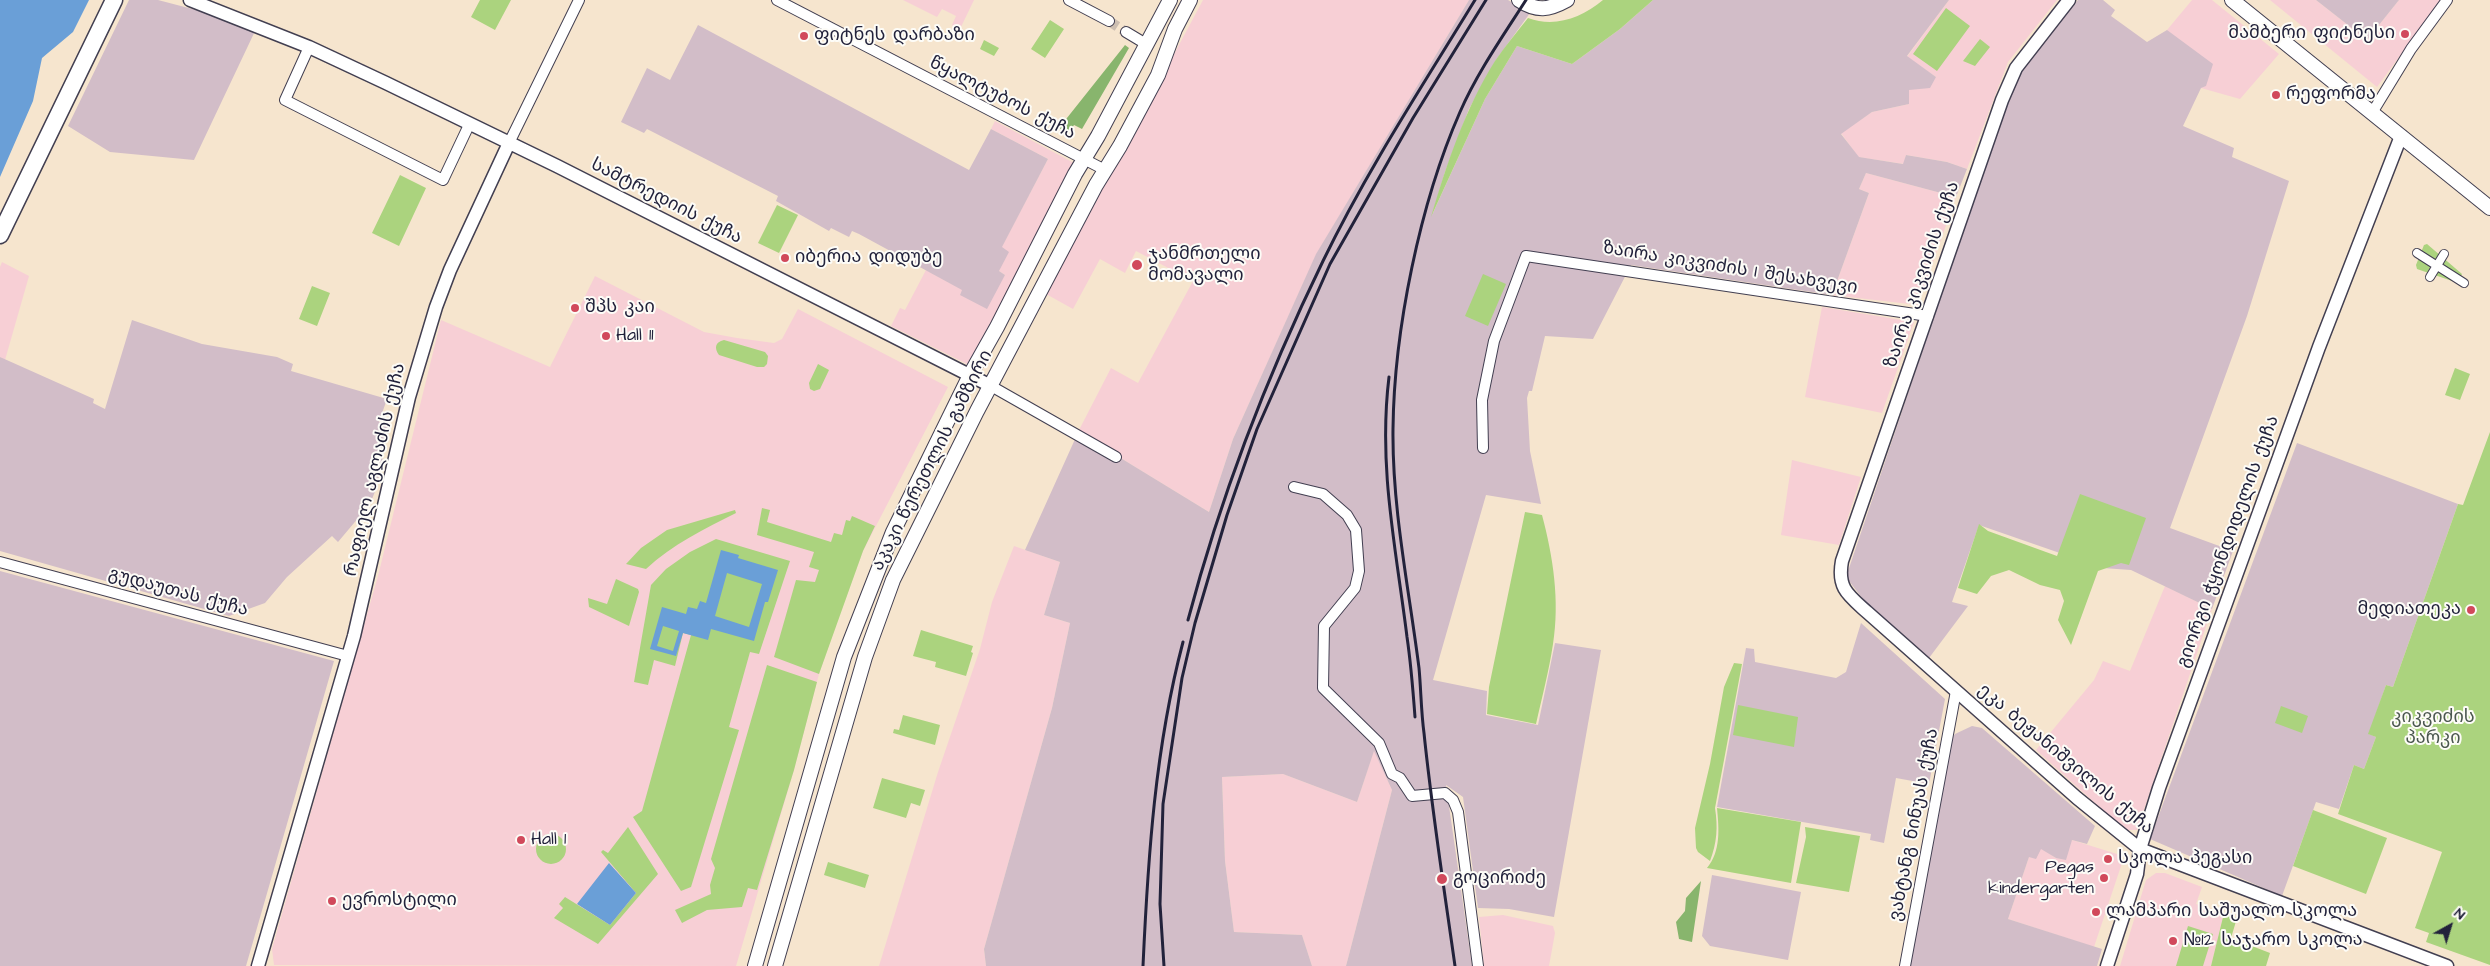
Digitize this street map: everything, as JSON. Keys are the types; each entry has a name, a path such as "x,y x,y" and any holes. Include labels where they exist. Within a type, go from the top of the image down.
{"main road":[{"path":"0,235 114,0"},
{"name":"აკაკი წერეთლის გამზირი","path":"756,966 825,717 854,630 900,514 970,375 1170,0"},
{"name":"აკაკი წერეთლის გამზირი","path":"775,966 821,804 877,621 914,535 1105,170 1158,74 1175,29 1190,0"},
{"path":"1519,0 1538,9 1553,8 1568,0"},
{"path":"2232,0 2490,208"}],"street":[{"name":"სამტრედიის ქუჩა","path":"190,0 310,47 509,143 970,375 1116,457"},
{"name":"რაფიელ აგლაძის ქუჩა","path":"258,966 348,656 367,585 407,406 437,302 509,143 579,0"},
{"name":"წყალტუბოს ქუჩა","path":"777,0 1105,170"},
{"path":"1069,0 1109,21"},
{"name":"ზაირა კიკვიძის ქუჩა","path":"1839,576 1877,458 2002,100 2016,68 2069,0"},
{"path":"2372,113 2411,49 2447,0"},
{"path":"1126,32 1146,44"},
{"path":"310,47 285,100 382,151 443,180 469,125"},
{"name":"გიორგი ჭყონდიდელის ქუჩა","path":"2107,966 2137,874 2140,849 2159,788 2319,347 2401,136"},
{"path":"2417,253 2464,282"},
{"path":"2430,277 2444,254"},
{"name":"ზაირა კიკვიძის I შესახვევი","path":"1482,448 1482,400 1494,341 1526,256 1928,316"},
{"path":"1294,487 1323,494 1347,515 1356,530 1359,572 1355,588 1324,626 1323,688 1379,743 1392,774 1400,778 1412,796 1445,793 1454,800 1478,966"},
{"name":"გუდაუთას ქუჩა","path":"0,562 348,656"},
{"name":"ეკა ბეჟანიშვილის ქუჩა","path":"1839,576 1845,591 1856,602 2078,798 2140,849 2447,966"},
{"name":"ვახტანგ ნინუას ქუჩა","path":"1904,966 1956,691"}],"shaded area":[{"path":"129,0 158,0 219,16 256,29 194,160 110,152 68,126"},
{"path":"903,0 974,0 960,29 952,25 956,16 942,9 937,17"},
{"path":"1203,0 1469,0 1316,255 1233,439 1209,512 1078,432 1111,368 1138,383 1193,281 1136,251 1125,273 1100,259 1073,309 1046,294"},
{"path":"1469,0 1508,0 1530,13 1496,60 1469,109 1445,172 1432,215 1485,99 1517,46 1572,64 1620,29 1653,0 1949,0 1907,56 1936,77 1930,88 1909,90 1909,104 1872,112 1841,134 1859,157 1903,164 1906,155 1947,162 1967,169 1956,197 1866,173 1859,189 1869,193 1832,295 1631,265 1593,339 1545,336 1532,391 1529,391 1527,398 1530,451 1541,504 1486,495 1433,680 1487,691 1486,715 1538,725 1555,643 1601,650 1554,917 1509,909 1478,908 1463,797 1446,785 1472,966 1346,966 1392,790 1374,751 1357,802 1283,774 1222,777 1225,861 1234,932 1302,935 1312,966 986,966 984,949 1052,708 1070,623 1044,615 1060,562 1025,550 1076,437 1119,457 1209,512 1233,439 1316,254"},
{"path":"1949,0 2057,0 2008,62 1967,169 1947,162 1906,155 1904,164 1858,157 1841,133 1872,112 1909,104 1909,90 1936,77 1907,57"},
{"path":"2078,0 2103,0 2115,10 2111,16 2147,42 2167,30 2213,64 2206,86 2201,88 2183,126 2234,148 2232,157 2289,181 2247,316 2170,528 2233,551 2212,609 2131,570 2103,568 1979,525 1952,602 1968,606 1929,658 1866,603 1846,577 2011,89 2020,71"},
{"path":"2192,0 2212,0 2279,54 2240,99 2201,88 2167,30"},
{"path":"2270,0 2316,0 2367,40 2399,0 2441,0 2377,87"},
{"path":"2316,0 2399,0 2367,40"},
{"path":"698,25 969,170 991,129 1048,159 1002,247 1009,252 999,271 1005,275 987,309 960,295 962,290 859,234 852,231 849,237 831,228 829,231 776,201 778,196 647,129 644,133 621,122 647,68 670,80"},
{"path":"995,121 1074,163 971,366 891,326 900,308 905,310 926,270 963,290 960,295 1005,275 999,271 1001,248 1048,159 991,129"},
{"path":"1866,173 1956,197 1918,305 1832,295 1869,193 1859,189"},
{"path":"2,262 29,276 5,360 0,357 0,267"},
{"path":"595,276 704,332 737,338 774,343 782,339 798,309 948,387 863,551 839,616 819,674 794,770 736,966 274,965 272,949 378,576 441,320 550,367"},
{"path":"1822,307 1914,322 1882,413 1805,397"},
{"path":"132,320 202,344 277,357 293,364 291,371 387,399 379,422 390,425 376,489 370,504 338,542 332,536 287,577 265,603 229,616 0,551 0,357 94,399 93,403 105,409"},
{"path":"2297,443 2458,504 2393,687 2386,685 2369,734 2376,737 2364,769 2354,765 2339,809 2316,802 2282,896 2150,839"},
{"path":"1792,460 1861,477 1839,545 1781,535"},
{"path":"1014,546 1060,562 1044,615 1070,623 1052,708 984,949 986,966 879,966 938,772 980,649 992,602"},
{"path":"0,571 334,661 246,966 0,966"},
{"path":"2165,586 2212,609 2137,830 2125,830 2036,750 2094,680 2103,661 2130,671"},
{"path":"1861,623 1945,699 1929,784 1896,778 1884,843 1870,840 1871,834 1717,807 1746,648 1754,649 1755,662 1836,678 1846,672"},
{"path":"1972,726 1982,728 2095,826 2087,844 2072,840 2066,860 2056,858 2041,849 2036,859 2029,857 2008,919 2102,949 2097,966 1908,966 1949,742 1955,734"},
{"path":"1374,750 1392,790 1346,966 1312,966 1302,935 1234,932 1225,861 1222,777 1283,774 1357,802"},
{"path":"2072,840 2117,854 2122,863 2094,947 2008,919 2029,857 2041,848 2056,858"},
{"name":"№12 საჯარო სკოლა","path":"2156,873 2165,873 2202,887 2196,904 2224,913 2211,966 2120,966 2146,880"},
{"path":"1712,875 1801,892 1788,960 1710,946 1702,936"},
{"path":"1503,915 1553,926 1555,933 1549,966 1484,966 1479,917"}],"green space":[{"path":"480,0 511,0 495,30 471,17"},
{"path":"1603,0 1653,0 1620,29 1572,64 1517,46 1485,99 1431,217 1450,157 1466,117 1484,79 1511,39 1528,18 1548,22 1567,20 1586,12"},
{"path":"1946,8 1970,26 1937,71 1913,54"},
{"path":"1050,20 1064,29 1045,58 1031,49"},
{"path":"1980,39 1990,47 1975,66 1963,61"},
{"path":"984,40 999,48 994,56 980,49"},
{"path":"1125,45 1129,48 1082,129 1074,125 1069,133 1059,128"},
{"path":"400,175 426,188 399,246 372,233"},
{"path":"777,205 798,215 779,253 758,243"},
{"path":"2427,244 2462,274 2458,283 2417,269 2416,265 2424,245"},
{"path":"1483,274 1506,284 1488,326 1465,316"},
{"path":"312,286 330,293 317,326 299,319"},
{"path":"724,340 765,352 768,356 767,364 764,367 757,367 719,355 716,346"},
{"path":"818,364 829,370 820,389 814,391 810,389 809,383"},
{"path":"2455,368 2470,374 2460,400 2445,395"},
{"name":"კიკვიძის პარკი","path":"2490,432 2490,965 2426,942 2429,933 2415,928 2442,852 2338,814 2354,765 2364,769 2376,737 2368,734 2386,685 2393,687 2458,504 2463,505"},
{"path":"2080,494 2146,518 2129,565 2121,563 2098,571 2071,645 2058,620 2064,601 2060,590 2040,585 2009,570 1991,576 1977,594 1958,588 1979,524 1988,531 2057,556"},
{"path":"762,508 770,510 767,522 831,542 834,533 842,535 846,520 850,521 852,516 875,526 863,551 819,674 774,657 796,580 815,582 819,570 809,567 814,552 757,535"},
{"path":"735,510 736,513 678,545 646,569 626,564 641,548 667,530"},
{"path":"1525,512 1542,515 1552,562 1556,611 1553,644 1536,724 1487,714 1489,687"},
{"path":"716,539 790,561 759,654 750,652 729,727 739,730 691,887 681,891 633,817 642,811 691,635 683,633 675,666 654,660 648,685 634,682 651,585 666,569 690,552"},
{"path":"616,579 638,589 639,592 629,626 589,607 588,598 607,604"},
{"path":"921,630 973,646 971,652 973,653 966,676 935,667 936,662 913,656"},
{"path":"1734,663 1742,664 1715,808 1716,835 1710,861 1698,852 1696,848 1695,828 1710,764 1724,687"},
{"path":"767,665 817,682 794,770 757,890 748,888 742,907 707,910 682,923 675,910 711,894 710,885 715,868 711,859"},
{"path":"1738,705 1798,717 1794,747 1733,735"},
{"path":"2281,706 2308,716 2302,733 2275,723"},
{"path":"903,715 940,725 935,745 893,733 894,729 899,730"},
{"path":"882,778 925,790 920,806 911,803 906,818 873,808"},
{"path":"1717,808 1801,822 1791,883 1707,868 1712,861 1717,847"},
{"path":"2313,810 2387,838 2366,894 2293,866"},
{"path":"628,827 658,874 598,944 554,918 563,908 559,904 565,897 610,925 636,893 601,852 603,850 608,853"},
{"path":"1805,827 1860,836 1849,892 1796,883 1806,837"},
{"path":"551,834 557,835 565,843 565,855 557,863 551,864 545,863 537,855 536,849 537,843 545,835"},
{"path":"828,862 869,875 865,888 824,875"},
{"path":"1701,881 1692,942 1679,939 1676,922 1685,911 1686,898"},
{"path":"2224,913 2237,918 2231,938 2270,953 2266,966 2211,966"},
{"path":"2188,926 2213,934 2203,966 2176,966"}],"water":[{"path":"0,0 89,0 73,32 42,58 33,101 0,177"},
{"path":"721,550 739,555 738,558 778,570 768,602 765,602 754,641 711,629 708,640 683,633 676,656 650,649 662,607 686,614 688,607 697,609 700,601 706,603","holes":["727,573 762,584 749,627 715,616","663,626 679,631 673,651 657,646"]},
{"path":"609,863 636,893 610,925 577,904"}],"tunnel":[{"path":"1109,21 1126,32"}],"railway":[{"path":"1188,620 1230,482 1264,392 1302,304 1358,194 1396,128 1475,0"},
{"path":"1164,966 1160,904 1163,804 1182,678 1195,623 1227,515 1257,429 1330,264 1413,118 1486,0"},
{"path":"1455,966 1438,849 1423,725 1419,668 1395,489 1393,429 1398,350 1404,309 1421,226 1446,148 1474,83 1526,0"},
{"path":"1389,377 1386,410 1387,475 1410,657 1415,717"},
{"path":"1143,966 1150,844 1159,762 1173,682 1183,642"}],"place":[{"name":"მამბერი ფიტნესი","path":"2405,34"},
{"name":"ფიტნეს დარბაზი","path":"804,36"},
{"name":"რეფორმა","path":"2276,95"},
{"name":"იბერია დიდუბე","path":"785,258"},
{"name":"ჯანმრთელი მომავალი","path":"1137,265"},
{"name":"შპს კაი","path":"575,308"},
{"name":"Hall 11","path":"606,336"},
{"name":"მედიათეკა","path":"2471,610"},
{"name":"Hall 1","path":"521,840"},
{"name":"სკოლა პეგასი","path":"2108,859"},
{"name":"Pegas kindergarten","path":"2104,878"},
{"name":"გოცირიძე","path":"1442,879"},
{"name":"ევროსტილი","path":"332,901"},
{"name":"ლამპარი საშუალო სკოლა","path":"2096,912"},
{"name":"№12 საჯარო სკოლა","path":"2173,941"}]}
